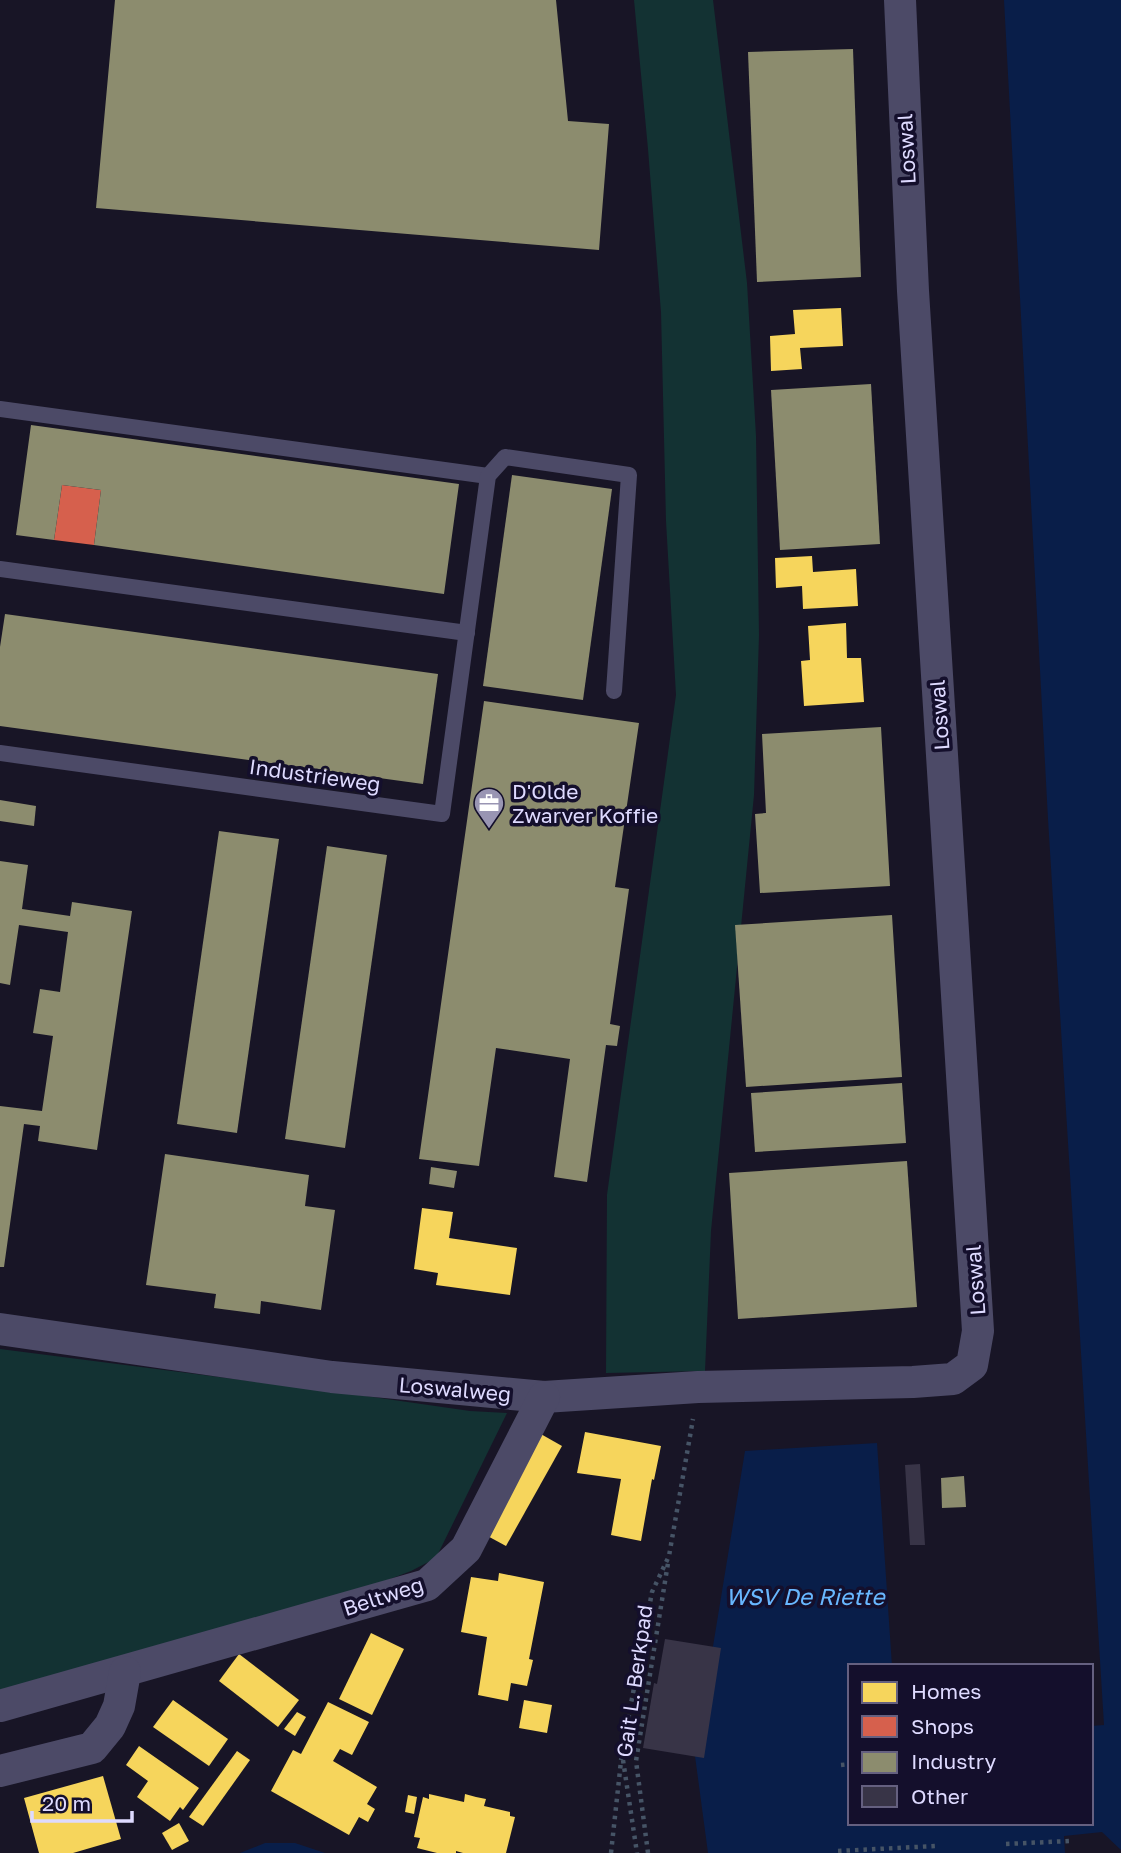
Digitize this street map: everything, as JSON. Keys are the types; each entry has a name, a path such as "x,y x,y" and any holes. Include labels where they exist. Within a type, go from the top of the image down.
{"street":[{"name":"Loswal","path":"900,0 913,291 978,1331 971,1365 953,1379 913,1382"},
{"name":"Loswalweg","path":"0,1329 332,1377 544,1396 698,1387 913,1382"},
{"name":"Beltweg","path":"0,1706 427,1586 466,1549 544,1396"},
{"path":"0,1771 92,1748 110,1726 119,1706 125,1671"}],"lane":[{"path":"1,414 488,476 505,457 629,475 614,691"},
{"name":"Industrieweg","path":"0,753 442,814 488,476"},
{"path":"0,569 467,633"}],"path":[{"path":"611,1853 622,1752 652,1592 669,1556 698,1387"},
{"name":"Gait L. Berkpad","path":"648,1853 636,1760 669,1556"},
{"path":"622,1752 637,1853"},
{"path":"841,1765 848,1764"},
{"path":"1006,1844 1069,1841"},
{"path":"838,1851 882,1851 935,1846"}],"green space":[{"path":"634,0 713,0 747,283 756,436 759,635 754,795 711,1231 705,1371 606,1373 607,1195 676,695 666,521 661,312"},
{"path":"0,1349 470,1411 507,1413 436,1558 385,1581 0,1693"}],"water":[{"name":"WSV De Riette","path":"1004,0 1121,0 1121,1850 1102,1832 1064,1836 1065,1853 708,1853 695,1756 745,1451 877,1443 892,1664 848,1664 848,1825 1093,1825 1093,1726 1104,1725 1048,819"},
{"path":"265,1843 295,1843 325,1853 240,1853"}],"building: Homes":[{"path":"841,308 843,346 800,348 802,369 771,371 770,336 795,334 793,310"},
{"path":"812,556 813,572 856,569 858,606 803,609 802,586 776,588 775,558"},
{"path":"846,623 847,658 861,658 864,702 804,706 801,661 810,660 808,626"},
{"path":"422,1208 453,1212 449,1238 517,1248 510,1295 436,1285 438,1273 414,1269"},
{"path":"585,1432 661,1446 641,1541 611,1535 621,1479 577,1473"},
{"path":"539,1433 562,1446 506,1546 482,1533"},
{"path":"499,1573 544,1582 529,1659 533,1660 527,1686 511,1683 508,1701 478,1695 487,1637 461,1632 471,1577 498,1581"},
{"path":"371,1633 404,1649 372,1715 339,1699"},
{"path":"239,1654 299,1700 278,1727 219,1681"},
{"path":"173,1700 228,1739 209,1766 153,1727"},
{"path":"524,1700 552,1705 547,1733 519,1728"},
{"path":"328,1702 369,1722 352,1755 340,1749 333,1761 377,1787 367,1804 375,1809 368,1822 359,1817 349,1835 271,1791 293,1750 301,1754"},
{"path":"297,1712 306,1717 295,1736 284,1729"},
{"path":"139,1746 199,1788 183,1810 180,1807 170,1821 137,1797 148,1781 126,1765"},
{"path":"237,1751 250,1760 203,1826 189,1817"},
{"path":"103,1776 121,1839 73,1853 39,1853 24,1798"},
{"path":"429,1794 464,1802 465,1794 486,1799 484,1806 510,1812 510,1816 515,1817 506,1853 437,1853 417,1848 420,1838 414,1837 423,1797 429,1799"},
{"path":"408,1795 417,1797 414,1814 405,1812"},
{"path":"179,1823 189,1841 172,1850 162,1833"}],"building: Shops":[{"path":"62,485 101,490 94,545 54,540"}],"building: Industry":[{"path":"115,0 556,0 568,121 609,124 599,250 96,208"},
{"path":"853,49 861,277 757,282 748,52"},
{"path":"871,384 880,544 780,550 771,390"},
{"path":"31,425 459,484 444,594 94,545 101,490 62,485 54,540 16,535"},
{"path":"512,475 612,489 583,700 483,686"},
{"path":"5,614 438,674 423,784 0,726 0,647"},
{"path":"484,701 639,723 615,887 629,889 610,1024 620,1026 617,1046 606,1045 587,1182 554,1177 570,1059 496,1048 479,1166 419,1159"},
{"path":"881,727 890,886 760,893 755,814 766,813 762,734"},
{"path":"0,800 36,806 34,826 0,821"},
{"path":"219,831 279,839 237,1133 177,1124"},
{"path":"327,846 387,855 345,1148 285,1139"},
{"path":"0,861 28,865 22,909 70,916 72,902 132,911 97,1150 38,1141 40,1126 24,1124 4,1267 0,1267 0,1106 42,1111 53,1036 33,1033 40,989 60,992 68,932 19,925 10,985 0,983"},
{"path":"892,915 902,1077 746,1087 735,925"},
{"path":"902,1083 906,1143 755,1152 751,1093"},
{"path":"165,1154 309,1175 305,1206 335,1210 321,1310 261,1301 260,1314 214,1308 216,1294 146,1285"},
{"path":"907,1161 917,1307 738,1319 729,1173"},
{"path":"431,1167 457,1171 454,1188 429,1184"},
{"path":"964,1476 966,1507 942,1508 941,1478"}],"building: Other":[{"path":"920,1464 925,1545 910,1545 905,1465"},
{"path":"665,1639 721,1648 704,1758 643,1748"}],"place":[{"name":"D'Olde Zwarver Koffie","path":"489,830"}]}
